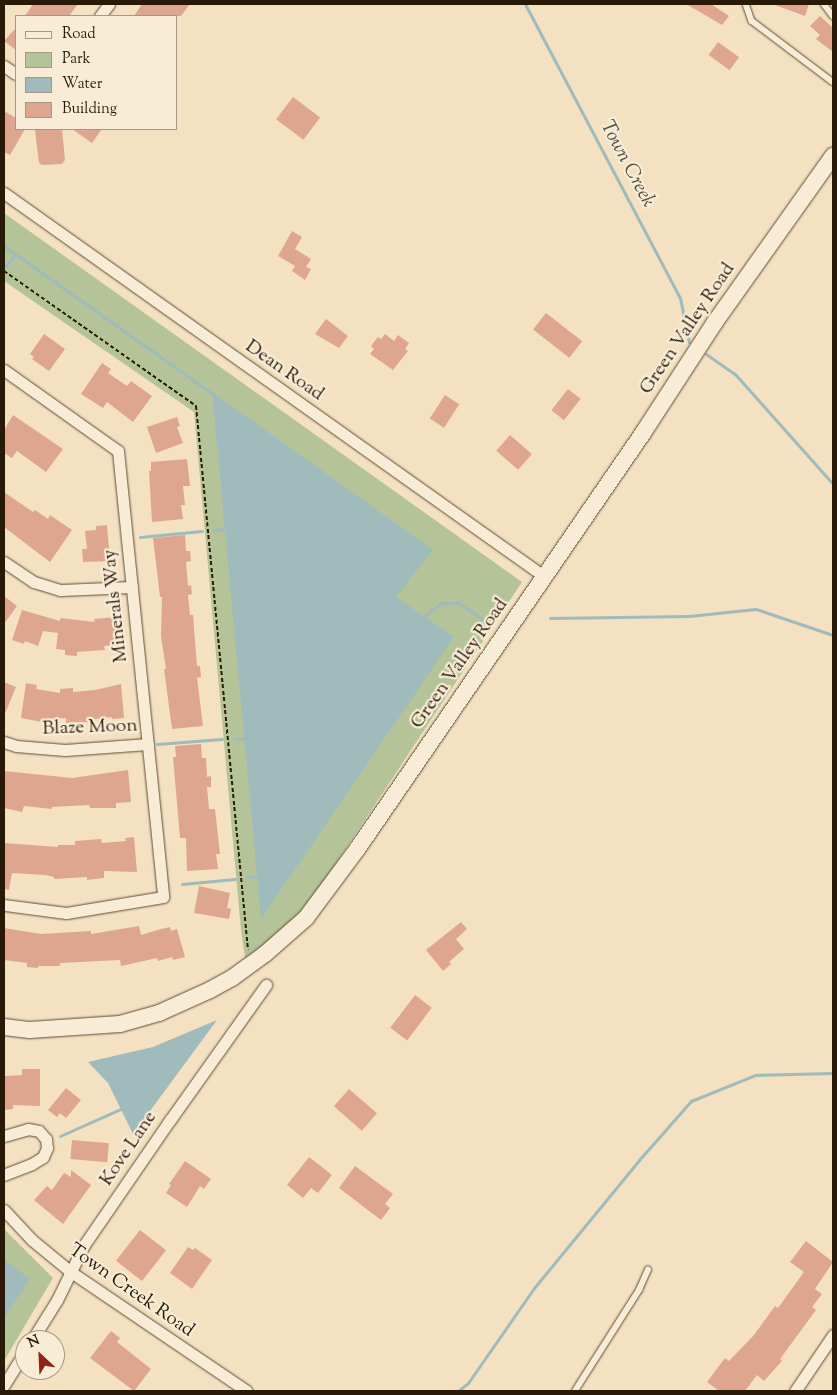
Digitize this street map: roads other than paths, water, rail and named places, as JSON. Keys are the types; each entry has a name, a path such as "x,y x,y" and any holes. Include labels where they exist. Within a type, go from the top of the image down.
{"street":[{"path":"101,15 109,4"},
{"path":"4,66 15,73"},
{"name":"Green Valley Road","path":"4,1027 30,1030 120,1024 159,1013 210,990 250,965 285,937 321,900 545,577 715,322 833,156"},
{"name":"Dean Road","path":"4,193 545,577"},
{"name":"Minerals Way","path":"4,370 118,451 163,897 66,913 4,905"},
{"path":"4,562 34,582 62,590 132,587"},
{"name":"Blaze Moon","path":"4,742 16,746 65,750 148,744"},
{"name":"Kove Lane","path":"38,1330 72,1272 84,1245 266,985"},
{"path":"4,1136 28,1129 39,1131 46,1138 47,1148 44,1156 32,1164 4,1174"},
{"name":"Town Creek Road","path":"4,1210 32,1240 72,1272 247,1391"},
{"path":"794,1391 833,1335"},
{"path":"4,1385 15,1368"}],"lane":[{"path":"746,4 752,20 833,82"},
{"path":"824,4 833,16"},
{"path":"576,1391 639,1290 648,1270"}],"water":[{"path":"212,392 433,550 396,597 454,637 261,919"},
{"path":"217,1020 133,1134 108,1083 88,1062 153,1047"},
{"path":"4,1260 30,1279 4,1318"}],"waterway":[{"name":"Town Creek","path":"525,4 680,298 689,342"},
{"path":"4,246 213,394"},
{"path":"6,266 15,254"},
{"name":"Town Creek","path":"706,354 735,374 833,484"},
{"path":"214,530 228,528"},
{"path":"140,537 202,531"},
{"path":"421,619 441,603 459,603 482,619"},
{"path":"550,618 689,616 756,609 833,635"},
{"path":"234,739 247,738"},
{"path":"157,744 222,739"},
{"path":"247,877 261,876"},
{"path":"182,884 235,879"},
{"path":"458,1391 468,1383 534,1288 639,1160 691,1101 755,1075 833,1073"},
{"path":"60,1136 123,1108"}]}
